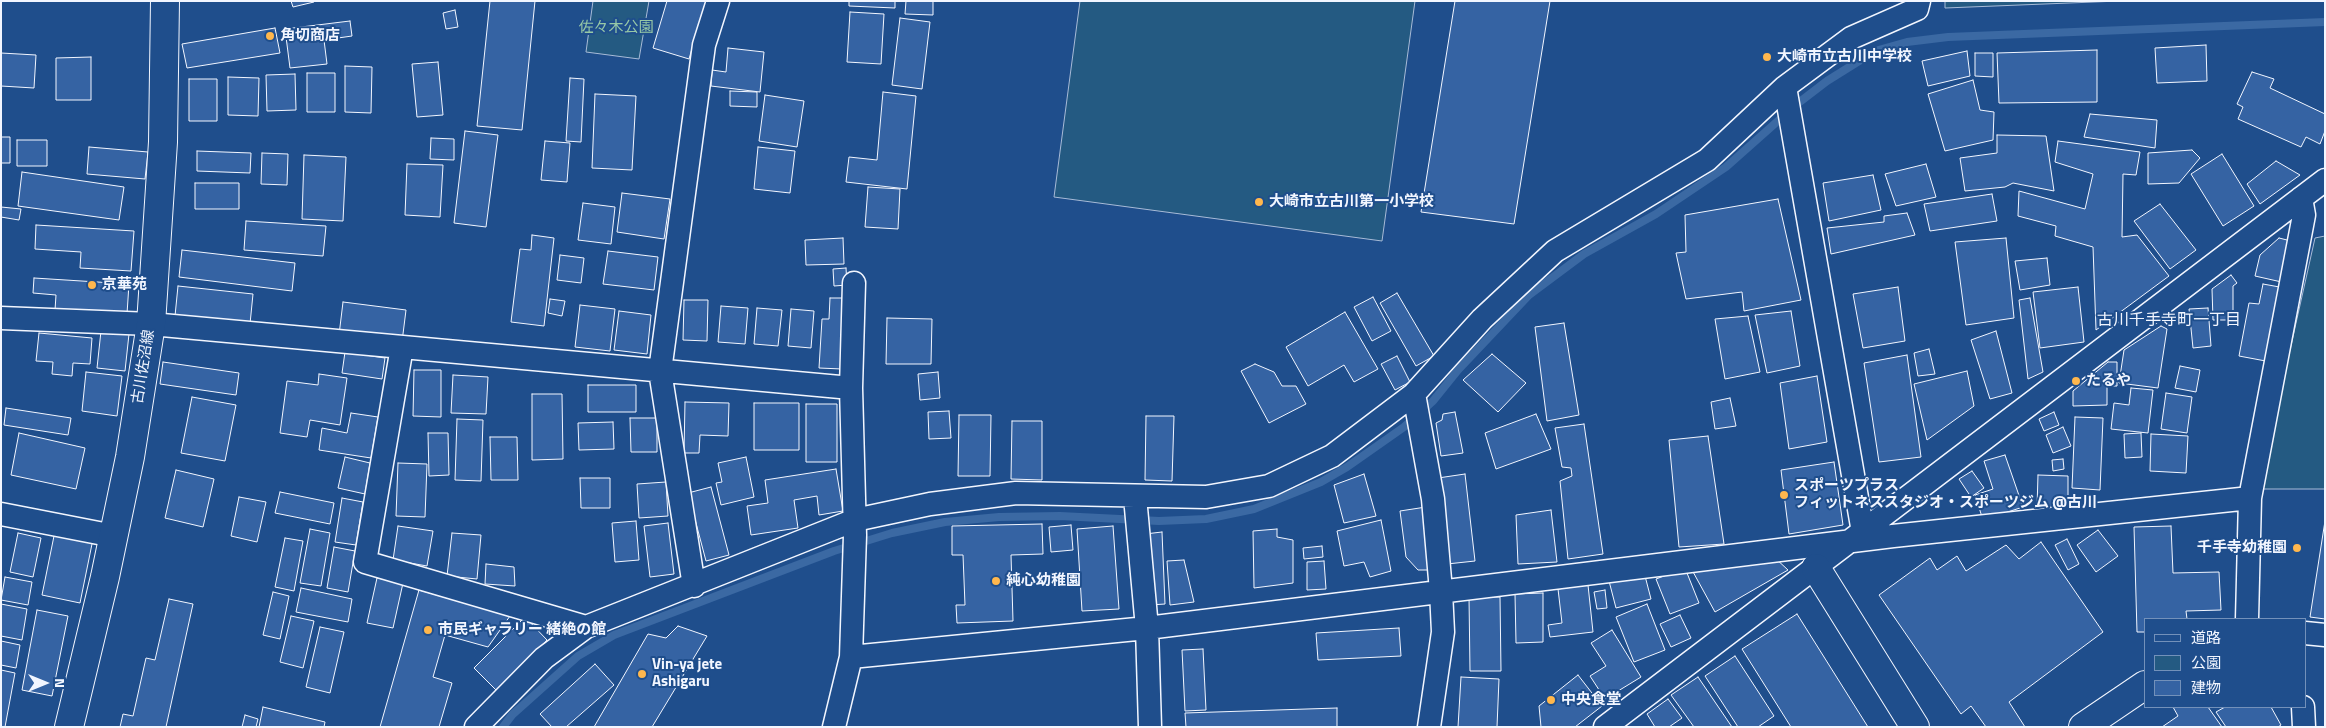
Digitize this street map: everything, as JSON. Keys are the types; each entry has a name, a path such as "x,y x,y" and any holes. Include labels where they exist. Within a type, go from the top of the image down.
{"main road":[{"name":"古川佐沼線","path":"70,727 114,536 130,456 151,324 163,142 165,1"},
{"path":"1816,568 1916,727"},
{"path":"2083,727 2144,686"}],"street":[{"path":"694,586 660,371 704,45 718,1"},
{"path":"476,727 544,658 586,627 694,586 855,536 930,504 1016,493 1136,503 1206,497 1269,486 1332,456 1416,399 1482,319 1555,251 1707,160 1851,38 1917,9 1919,1"},
{"path":"1786,94 1856,537"},
{"path":"1606,727 2325,180"},
{"path":"2247,618 2250,498 2304,215 2301,198"},
{"path":"834,727 851,657 855,536 851,388 854,283"},
{"path":"1,318 151,324 851,388"},
{"path":"402,347 365,562 586,627"},
{"path":"1416,399 1433,499 1443,632 1429,727"},
{"path":"851,657 1147,628 1856,537 2250,498"},
{"path":"1136,503 1147,628 1150,727"},
{"path":"1,514 114,536"},
{"path":"2306,633 2325,635"},
{"path":"2303,708 2304,727"}],"green space":[{"name":"佐々木公園","path":"593,1 649,1 639,59 586,52"},
{"path":"1080,1 1415,1 1382,241 1054,197"},
{"path":"1945,1 2119,1 1945,8"},
{"path":"2325,236 2325,489 2259,489 2315,238"}],"building":[{"path":"291,1 314,1 314,2 293,7"},
{"path":"490,1 535,1 522,130 477,126"},
{"path":"667,1 706,1 689,59 653,48"},
{"path":"849,1 895,1 895,8 849,6"},
{"path":"906,1 933,1 933,15 905,14"},
{"path":"1455,1 1550,1 1514,224 1421,212"},
{"path":"455,10 458,27 446,29 443,13"},
{"path":"850,12 884,14 881,64 847,62"},
{"path":"900,18 930,22 922,89 892,85"},
{"path":"350,21 352,36 324,40 327,64 290,68 285,29"},
{"path":"275,28 280,53 187,68 182,44"},
{"path":"2206,45 2207,81 2157,83 2155,48"},
{"path":"728,48 764,52 760,92 711,86 712,70 726,72"},
{"path":"2097,50 2097,102 1999,103 1997,53"},
{"path":"1967,51 1970,76 1928,86 1922,61"},
{"path":"1,53 36,55 34,88 1,86"},
{"path":"1975,53 1993,53 1993,77 1975,76"},
{"path":"91,57 91,100 56,100 56,58"},
{"path":"438,62 443,115 417,117 412,64"},
{"path":"345,66 372,67 371,113 345,112"},
{"path":"2252,72 2274,79 2270,88 2325,114 2325,131 2320,144 2306,137 2301,147 2238,119 2243,107 2237,104"},
{"path":"307,73 335,73 335,112 307,112"},
{"path":"295,74 296,110 267,111 266,75"},
{"path":"228,77 259,78 258,116 228,115"},
{"path":"570,78 584,79 581,142 566,141"},
{"path":"189,79 217,79 217,121 189,121"},
{"path":"1973,80 1980,110 1994,112 1993,140 1945,151 1928,94"},
{"path":"730,91 757,92 757,107 730,106"},
{"path":"883,92 916,96 907,189 846,182 849,157 877,160"},
{"path":"595,94 636,96 632,170 592,168"},
{"path":"765,95 804,101 797,147 759,141"},
{"path":"2090,114 2157,120 2155,148 2084,137"},
{"path":"465,131 498,135 486,227 454,223"},
{"path":"1997,135 2046,136 2054,191 2013,183 2005,187 1965,191 1960,158 1997,153"},
{"path":"1,137 10,137 10,163 1,163"},
{"path":"431,138 454,139 454,160 430,159"},
{"path":"17,140 47,140 47,166 17,166"},
{"path":"545,141 570,143 567,182 541,180"},
{"path":"2058,141 2140,152 2136,175 2123,174 2122,237 2137,235 2169,276 2096,330 2093,247 2055,236 2056,226 2018,216 2019,191 2085,209 2093,174 2055,162"},
{"path":"89,147 148,152 145,179 87,174"},
{"path":"758,147 795,151 790,193 754,189"},
{"path":"2192,150 2200,158 2179,183 2148,184 2148,153"},
{"path":"197,151 251,153 250,173 197,171"},
{"path":"262,153 288,154 287,185 261,184"},
{"path":"2222,154 2254,206 2223,226 2191,174"},
{"path":"304,155 346,157 343,221 302,219"},
{"path":"2276,161 2300,175 2260,204 2247,184"},
{"path":"407,164 443,165 440,217 405,215"},
{"path":"1926,164 1936,197 1896,206 1885,174"},
{"path":"22,172 124,187 119,220 18,206"},
{"path":"1873,175 1881,210 1829,221 1823,183"},
{"path":"195,183 239,183 239,209 195,209"},
{"path":"868,187 900,189 898,229 865,227"},
{"path":"622,193 670,199 664,239 617,232"},
{"path":"1992,194 1997,221 1930,231 1924,204"},
{"path":"1778,199 1801,300 1744,311 1742,292 1686,299 1676,253 1686,252 1685,215"},
{"path":"583,203 615,207 611,244 578,240"},
{"path":"2160,204 2196,250 2170,269 2134,221"},
{"path":"1,207 21,209 19,220 1,217"},
{"path":"1907,213 1915,235 1831,254 1827,228 1884,222 1884,216"},
{"path":"246,221 326,226 323,256 244,250"},
{"path":"36,225 134,231 131,271 80,268 81,252 35,249"},
{"path":"532,235 554,238 544,326 511,322 520,249 531,250"},
{"path":"843,238 844,264 806,265 805,240"},
{"path":"2006,238 2014,318 1966,325 1955,242"},
{"path":"2279,238 2295,242 2286,283 2255,276 2260,255"},
{"path":"182,250 295,263 292,291 179,277"},
{"path":"608,251 658,257 654,290 603,284"},
{"path":"560,255 584,258 581,283 557,280"},
{"path":"2047,258 2050,285 2020,290 2015,261"},
{"path":"846,268 847,285 834,286 833,269"},
{"path":"2231,275 2237,283 2233,286 2233,320 2213,320 2212,289"},
{"path":"34,278 129,284 127,314 55,310 56,295 33,293"},
{"path":"2263,284 2285,288 2271,362 2239,356 2249,303 2259,304"},
{"path":"178,286 253,294 250,324 175,316"},
{"path":"1898,287 1905,341 1863,348 1853,294"},
{"path":"2078,287 2084,342 2040,348 2033,292"},
{"path":"1397,293 1434,356 1416,366 1380,303"},
{"path":"1373,297 1391,331 1372,341 1354,307"},
{"path":"830,298 845,298 842,369 819,368 822,319 829,319"},
{"path":"2030,298 2043,372 2028,379 2019,300"},
{"path":"550,299 565,301 562,316 548,313"},
{"path":"684,300 708,300 707,341 683,340"},
{"path":"343,302 406,310 402,342 339,335"},
{"path":"580,305 615,309 610,351 575,347"},
{"path":"721,306 748,308 745,344 718,342"},
{"path":"757,308 782,310 778,346 754,344"},
{"path":"2208,308 2211,346 2193,348 2189,309"},
{"path":"791,309 814,311 811,348 788,346"},
{"path":"619,311 651,315 647,354 614,350"},
{"path":"1791,311 1800,366 1767,373 1755,315"},
{"path":"1345,312 1378,369 1354,382 1344,365 1308,386 1286,347"},
{"path":"1748,316 1760,372 1725,379 1715,319"},
{"path":"887,318 932,319 931,364 886,364"},
{"path":"1564,323 1579,415 1547,421 1535,327"},
{"path":"2161,326 2167,329 2158,388 2119,383 2124,350"},
{"path":"101,331 129,334 125,371 97,368"},
{"path":"1996,331 2012,393 1990,399 1971,340"},
{"path":"39,333 92,338 90,364 73,363 72,376 52,374 53,362 36,361"},
{"path":"1929,349 1935,374 1918,376 1914,353"},
{"path":"345,352 385,358 382,379 342,373"},
{"path":"1492,354 1526,383 1498,412 1463,380"},
{"path":"1907,355 1921,457 1879,462 1864,363"},
{"path":"1397,356 1410,382 1395,390 1381,364"},
{"path":"163,362 239,373 236,395 160,384"},
{"path":"2108,362 2117,362 2117,386 2107,386 2107,405 2073,406 2073,391"},
{"path":"1255,364 1274,372 1282,386 1296,386 1306,404 1269,423 1241,371"},
{"path":"2180,366 2200,370 2196,392 2175,388"},
{"path":"414,370 441,370 441,417 413,416"},
{"path":"1967,371 1974,406 1927,440 1914,384"},
{"path":"86,372 122,376 117,416 82,411"},
{"path":"938,372 940,398 920,400 918,374"},
{"path":"319,374 347,378 340,425 310,420 307,437 280,433 287,381 318,385"},
{"path":"453,375 488,377 486,414 451,413"},
{"path":"1817,376 1827,442 1789,449 1780,383"},
{"path":"588,385 636,385 636,412 588,412"},
{"path":"2131,388 2153,390 2148,433 2111,429 2114,403 2129,405"},
{"path":"2166,393 2192,397 2187,433 2161,429"},
{"path":"532,394 562,394 563,459 532,460"},
{"path":"192,397 236,405 225,461 181,453"},
{"path":"1730,398 1736,426 1715,429 1711,402"},
{"path":"685,402 729,403 728,436 700,435 699,453 684,453"},
{"path":"754,403 799,403 799,450 754,450"},
{"path":"806,404 837,404 837,462 806,462"},
{"path":"6,408 71,418 68,435 4,425"},
{"path":"949,411 951,438 929,439 928,412"},
{"path":"1455,412 1463,453 1441,456 1436,423 1442,420 1443,414"},
{"path":"2054,412 2059,425 2044,431 2039,419"},
{"path":"351,413 378,417 371,458 319,450 322,428 347,433"},
{"path":"1536,414 1551,449 1496,469 1485,433"},
{"path":"959,415 991,415 990,476 958,476"},
{"path":"1146,416 1174,416 1172,481 1145,480"},
{"path":"2075,417 2103,418 2100,490 2072,488"},
{"path":"630,418 657,418 657,452 631,452"},
{"path":"457,419 483,420 481,481 455,480"},
{"path":"1012,421 1042,421 1042,480 1011,479"},
{"path":"613,422 614,449 579,450 578,423"},
{"path":"1584,424 1603,554 1568,559 1560,481 1572,476 1571,468 1562,467 1555,428"},
{"path":"2063,427 2071,446 2053,453 2046,435"},
{"path":"19,433 85,448 76,489 11,475"},
{"path":"428,433 448,433 449,475 429,476"},
{"path":"2141,433 2142,457 2125,458 2124,434"},
{"path":"2151,434 2188,436 2186,473 2150,471"},
{"path":"1708,436 1724,544 1679,547 1669,440"},
{"path":"490,437 517,437 518,480 491,480"},
{"path":"2005,455 2023,507 1983,520 1975,495 1993,489 1984,461"},
{"path":"345,457 370,463 365,494 338,488"},
{"path":"746,457 754,497 721,505 716,483 722,482 718,463"},
{"path":"2063,459 2064,469 2053,471 2052,460"},
{"path":"1834,462 1843,525 1789,534 1781,470"},
{"path":"398,463 427,464 425,517 396,516"},
{"path":"836,469 843,511 819,515 817,496 794,500 798,528 751,535 747,506 768,503 765,480"},
{"path":"176,470 214,479 203,527 165,518"},
{"path":"1972,471 1984,488 1971,497 1959,479"},
{"path":"1364,474 1376,516 1344,523 1334,485"},
{"path":"1465,474 1475,561 1447,564 1438,478"},
{"path":"2038,475 2068,476 2068,509 2037,508"},
{"path":"580,478 610,478 610,508 581,508"},
{"path":"666,482 668,516 639,518 637,484"},
{"path":"711,487 729,555 706,561 688,493"},
{"path":"280,492 334,503 330,524 275,513"},
{"path":"239,497 266,502 257,542 231,536"},
{"path":"342,498 363,502 356,545 335,542"},
{"path":"1426,507 1431,570 1418,570 1406,557 1400,511"},
{"path":"1551,510 1557,562 1518,564 1516,515"},
{"path":"1381,520 1391,571 1370,577 1364,562 1344,566 1337,531"},
{"path":"636,521 639,560 615,562 612,523"},
{"path":"2325,521 2325,619 2310,617"},
{"path":"668,523 674,574 650,577 644,526"},
{"path":"1042,524 1043,554 1011,555 1013,621 957,623 956,605 965,605 963,555 952,555 952,526"},
{"path":"1071,525 1073,550 1051,552 1049,527"},
{"path":"398,526 433,531 427,566 393,560"},
{"path":"1113,526 1119,609 1082,611 1077,529"},
{"path":"2171,526 2173,573 2219,572 2221,610 2186,611 2187,618 2144,618 2144,632 2137,632 2134,527"},
{"path":"310,529 330,533 321,586 300,583"},
{"path":"1277,529 1277,537 1293,540 1293,583 1254,588 1253,531"},
{"path":"2098,530 2118,556 2096,572 2077,545"},
{"path":"55,531 93,539 80,603 42,595"},
{"path":"1162,532 1165,604 1150,605 1145,534"},
{"path":"18,533 41,538 33,577 10,572"},
{"path":"452,533 481,535 477,579 447,576"},
{"path":"285,538 303,541 294,591 275,587"},
{"path":"2067,539 2079,564 2068,570 2055,545"},
{"path":"2041,542 2103,632 2009,702 2025,727 1986,727 1971,706 1961,714 1879,595 1930,558 1937,570 1957,556 1966,571 2006,545 2019,559"},
{"path":"1322,546 1323,557 1304,559 1303,548"},
{"path":"334,547 355,551 348,592 327,588"},
{"path":"1774,557 1788,570 1715,612 1692,570"},
{"path":"1184,560 1194,602 1170,605 1167,561"},
{"path":"1324,561 1326,589 1307,590 1307,562"},
{"path":"486,564 514,567 515,586 485,584"},
{"path":"1685,568 1699,603 1670,614 1656,579"},
{"path":"1644,572 1651,599 1616,608 1609,581"},
{"path":"5,577 32,582 28,605 1,600"},
{"path":"377,578 403,583 393,628 367,623"},
{"path":"1588,585 1593,632 1550,637 1548,625 1562,623 1558,589"},
{"path":"301,588 352,599 348,622 296,612"},
{"path":"419,590 510,616 488,647 445,635 433,677 452,683 439,727 380,727"},
{"path":"1605,590 1607,608 1597,609 1594,592"},
{"path":"273,592 289,596 280,639 263,635"},
{"path":"1543,593 1543,642 1516,643 1515,594"},
{"path":"1469,597 1500,597 1501,671 1470,671"},
{"path":"169,599 193,604 166,727 120,727 123,714 133,716 146,658 155,660"},
{"path":"1,604 27,609 22,640 1,636"},
{"path":"1647,604 1665,650 1634,662 1616,617"},
{"path":"37,610 68,616 52,696 22,690"},
{"path":"1797,614 1868,727 1791,727 1742,649"},
{"path":"1680,615 1691,638 1671,647 1660,624"},
{"path":"291,616 314,621 303,668 280,662"},
{"path":"525,617 547,640 496,690 474,668"},
{"path":"678,626 707,636 652,727 594,727 648,634 666,638"},
{"path":"320,627 344,632 330,693 306,687"},
{"path":"1399,628 1401,656 1318,660 1316,633"},
{"path":"1612,630 1641,677 1605,699 1590,676 1606,666 1591,643"},
{"path":"1,641 20,645 16,668 1,665"},
{"path":"1203,649 1206,710 1185,711 1182,650"},
{"path":"1735,656 1774,716 1758,727 1738,727 1705,676"},
{"path":"595,664 614,685 566,727 552,727 540,714"},
{"path":"1,670 15,673 5,727 1,727"},
{"path":"1578,675 1602,706 1575,727 1541,727 1539,706"},
{"path":"1461,677 1499,679 1497,727 1458,727"},
{"path":"1698,677 1732,727 1694,727 1671,695"},
{"path":"1668,699 1682,718 1669,727 1655,727 1647,714"},
{"path":"263,707 325,722 324,727 259,727"},
{"path":"1337,708 1337,727 1186,727 1185,713"},
{"path":"2174,708 2209,708 2222,727 2162,727 2178,716"},
{"path":"2223,708 2272,708 2281,725 2278,727 2226,727 2216,712"},
{"path":"245,715 258,719 256,727 242,727"}],"waterway":[{"path":"503,727 512,715 578,656 614,635 834,551 892,533 945,522 999,517 1060,516 1159,521 1206,519 1254,509 1321,482 1347,467 1404,427 1433,401 1458,370 1529,295 1584,254 1656,214 1726,167 1797,104 1827,81 1875,51 1907,42 1948,37 2325,22"}],"place":[{"name":"角切商店","path":"270,36"},
{"name":"大崎市立古川中学校","path":"1767,57"},
{"name":"大崎市立古川第一小学校","path":"1259,202"},
{"name":"京華苑","path":"92,285"},
{"name":"たるや","path":"2076,381"},
{"name":"スポーツプラス フィットネススタジオ・スポーツジム @古川","path":"1784,495"},
{"name":"千手寺幼稚園","path":"2297,548"},
{"name":"純心幼稚園","path":"996,581"},
{"name":"市民ギャラリー 緒絶の館","path":"428,630"},
{"name":"Vin-ya jete Ashigaru","path":"642,674"},
{"name":"中央食堂","path":"1551,700"}],"district":[{"name":"古川千手寺町一丁目","path":"2169,321"}]}
